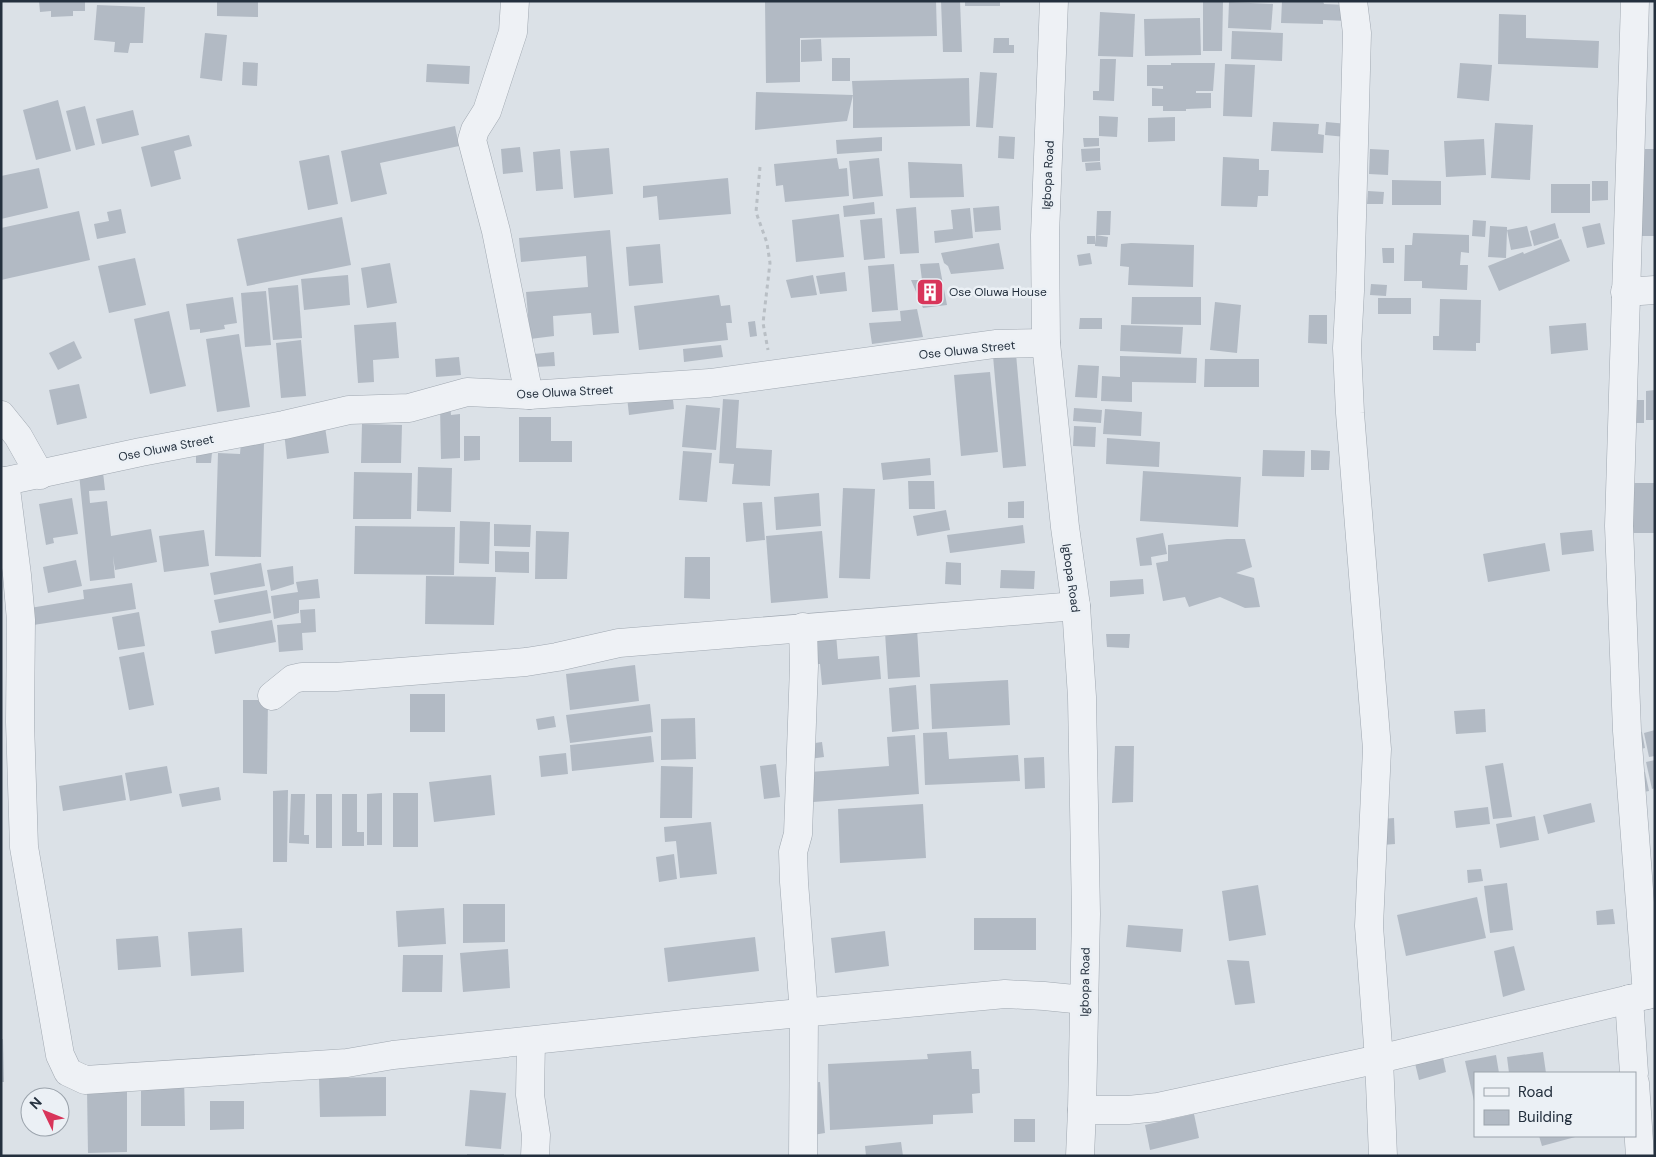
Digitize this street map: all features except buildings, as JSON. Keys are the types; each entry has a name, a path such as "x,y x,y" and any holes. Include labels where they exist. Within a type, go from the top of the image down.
{"street":[{"path":"515,1 513,32 487,111 475,130 472,140 496,231 529,395"},
{"name":"Igbopa Road","path":"1054,1 1045,235 1046,343 1064,528 1076,606 1082,707 1086,914 1080,1156"},
{"path":"1353,1 1356,33 1347,348 1350,413 1377,749 1369,926 1379,1059 1383,1156"},
{"path":"1634,1072 1644,996 1627,731 1619,526 1635,1"},
{"path":"1625,292 1655,290"},
{"name":"Ose Oluwa Street","path":"3,481 284,425 349,410 409,408 467,392 529,395 710,383 995,344 1046,343"},
{"path":"1,415 18,436 40,475"},
{"path":"3,481 17,575 21,620 20,704 24,847 60,1055 68,1072 85,1080 347,1063 393,1054 1005,994 1084,1000"},
{"path":"272,696 292,679 302,677 336,677 526,662 573,654 619,643 1076,606"},
{"path":"803,627 804,666 798,834 793,852 804,1014 803,1156"},
{"path":"1082,1110 1128,1110 1158,1107 1379,1059 1644,996"},
{"path":"531,1041 530,1095 536,1135 535,1156"},
{"path":"1636,1098 1640,1156"}],"path":[{"path":"760,167 756,212 767,243 770,263 763,323 773,375"}],"place":[{"name":"Ose Oluwa House","path":"930,292"}]}
